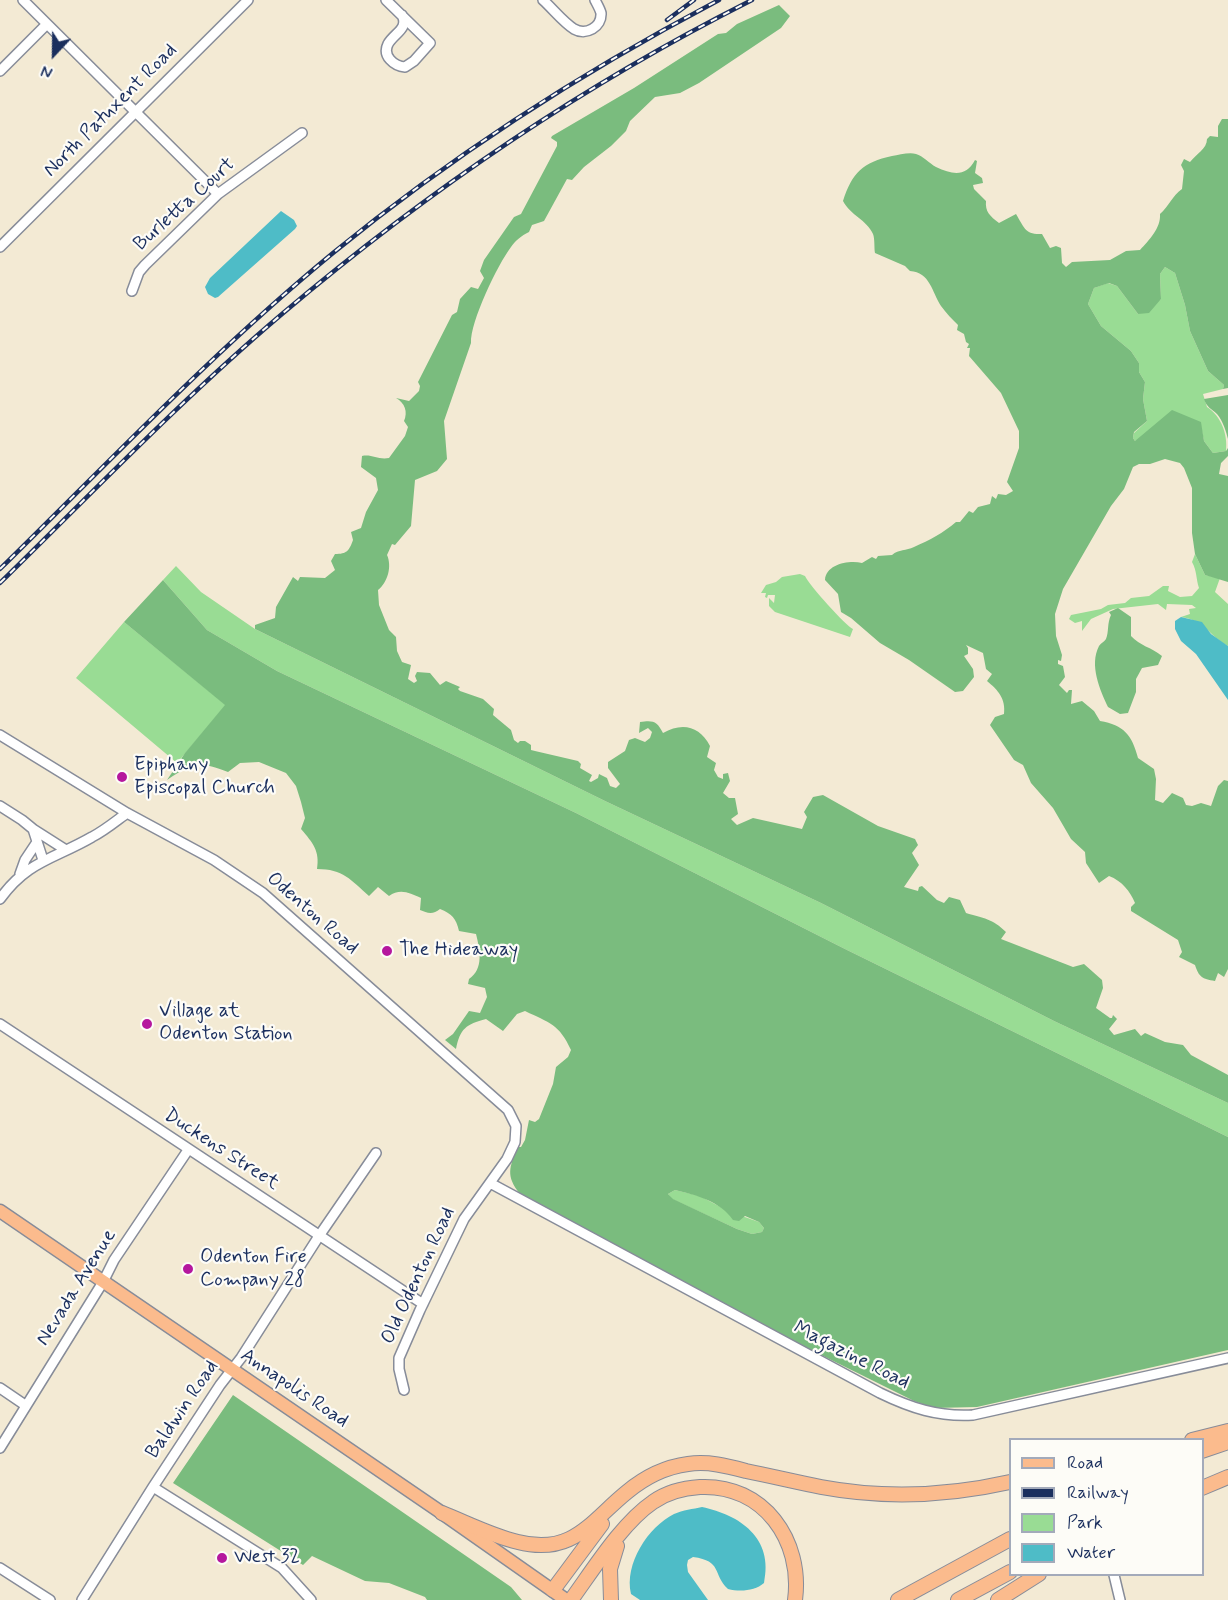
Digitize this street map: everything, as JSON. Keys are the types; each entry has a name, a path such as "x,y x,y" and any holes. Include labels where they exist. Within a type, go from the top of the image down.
{"highway":[{"path":"1200,1438 1228,1431"},
{"path":"1204,1451 1228,1442"},
{"path":"442,1513 519,1542 550,1544 574,1537 588,1529 625,1493 654,1473 672,1467 704,1463 719,1464 824,1487 884,1495 959,1492 1009,1482"},
{"path":"1204,1480 1228,1472"},
{"path":"1204,1488 1228,1477"},
{"path":"568,1600 641,1511 668,1494 706,1487 734,1492 759,1505 782,1528 797,1573 795,1600"},
{"path":"553,1590 625,1493"},
{"path":"611,1600 610,1569 613,1555 624,1530"},
{"path":"898,1600 1009,1540"},
{"path":"958,1600 1009,1573"},
{"path":"998,1600 1037,1576"}],"main road":[{"name":"Annapolis Road","path":"0,1211 568,1600"}],"street":[{"path":"23,0 218,194"},
{"name":"North Patuxent Road","path":"0,247 248,0"},
{"path":"386,0 402,15 430,43 414,61 405,67 400,67 391,61 387,51 388,44 404,25 405,20 402,15"},
{"path":"543,0 573,29 584,32 593,29 599,21 601,12 595,0"},
{"path":"0,71 47,24"},
{"name":"Burletta Court","path":"132,291 145,265 218,194 302,133"},
{"name":"Odenton Road","path":"0,735 127,813 214,860 263,893 508,1110 516,1126 515,1142 490,1183"},
{"path":"0,806 66,850"},
{"path":"0,899 20,875 43,860 92,838 127,813"},
{"path":"33,829 43,860"},
{"path":"20,875 25,860 37,842"},
{"name":"Duckens Street","path":"0,1024 423,1304"},
{"name":"Nevada Avenue","path":"0,1448 103,1282 114,1260 188,1150"},
{"name":"Baldwin Road","path":"82,1600 220,1385 232,1371 319,1236 376,1153"},
{"name":"Old Odenton Road","path":"404,1389 399,1358 464,1219 490,1183"},
{"name":"Magazine Road","path":"490,1183 879,1393 920,1411 954,1416 973,1414 1228,1358"},
{"path":"0,1388 25,1405"},
{"path":"153,1487 282,1568 311,1600"},
{"path":"0,1568 50,1600"},
{"path":"1114,1576 1120,1600"}],"green space":[{"path":"779,5 790,16 781,28 699,83 680,93 655,97 630,121 626,131 611,146 584,167 572,180 567,179 544,221 532,225 529,232 517,240 499,266 475,322 471,343 444,421 447,459 437,471 415,480 411,526 395,545 392,544 387,555 388,574 378,590 379,605 389,630 396,637 397,651 402,662 411,665 408,679 414,683 417,681 415,676 417,672 430,673 440,685 446,681 460,687 458,689 460,691 483,699 494,709 493,715 511,730 514,740 518,743 525,741 531,745 531,750 578,761 581,764 580,768 592,775 589,781 591,782 598,778 599,774 607,778 610,786 616,788 620,784 608,768 608,762 625,751 629,740 635,738 645,742 650,738 652,732 648,728 639,733 640,722 654,722 663,733 677,728 690,728 701,734 710,746 707,757 716,763 714,770 718,777 723,779 723,774 728,773 730,781 723,793 729,798 735,798 738,814 731,819 737,825 753,818 802,829 807,817 804,812 813,797 823,795 878,826 915,839 918,845 912,853 919,865 904,887 918,891 922,886 937,900 944,903 949,897 960,900 966,913 992,922 1006,932 1001,939 1073,967 1084,964 1102,980 1103,988 1096,1008 1110,1018 1113,1015 1117,1019 1109,1029 1114,1035 1135,1029 1141,1036 1145,1033 1165,1042 1183,1045 1191,1055 1228,1075 1228,1103 1054,1021 821,903 605,801 255,629 255,625 275,618 276,607 293,577 298,581 300,577 325,578 335,570 331,561 335,554 345,552 350,547 353,540 351,532 361,528 366,512 378,490 376,478 361,467 362,456 389,458 405,436 408,427 404,421 405,408 396,398 409,401 419,391 418,382 452,315 457,312 460,299 471,287 478,289 484,278 480,271 484,260 514,217 521,214 557,146 552,136 634,88 718,34 726,33 737,24"},
{"path":"1222,119 1228,119 1228,388 1223,389 1224,385 1208,371 1190,331 1175,273 1165,267 1160,274 1161,299 1149,313 1138,314 1117,286 1109,283 1094,288 1088,304 1101,326 1131,351 1139,363 1139,372 1145,382 1143,399 1147,421 1134,432 1135,441 1172,410 1201,422 1204,441 1213,453 1226,451 1228,448 1228,456 1221,463 1219,474 1228,476 1228,582 1205,575 1195,554 1192,533 1192,488 1180,463 1165,459 1133,467 1124,489 1111,506 1063,589 1055,614 1056,636 1062,655 1058,664 1063,666 1065,677 1059,685 1067,693 1072,690 1071,704 1082,701 1094,711 1100,721 1115,725 1126,732 1138,758 1154,769 1155,800 1163,803 1172,793 1183,798 1186,805 1201,803 1211,806 1218,786 1224,780 1228,781 1228,969 1224,977 1218,973 1215,981 1202,977 1195,965 1179,957 1182,952 1178,940 1131,911 1135,903 1122,884 1109,876 1099,883 1086,863 1085,852 1071,839 1053,808 1031,783 1023,765 1014,760 990,725 995,717 1004,714 1004,704 995,688 987,681 992,674 986,669 983,653 966,645 968,654 964,656 973,669 974,677 963,691 955,692 880,643 841,612 838,594 825,580 829,570 839,564 862,563 872,557 876,559 878,556 892,555 911,548 941,533 956,522 960,522 969,511 973,513 978,507 990,504 992,496 996,499 998,494 1006,495 1013,491 1007,482 1019,448 1019,431 1001,393 969,356 970,348 967,348 969,344 964,334 957,330 958,325 941,306 930,284 917,272 910,271 905,266 875,253 874,236 870,229 843,201 850,183 860,170 882,159 913,153 936,167 953,173 963,172 975,160 977,161 975,173 982,178 983,183 973,185 974,189 986,201 987,211 991,216 999,223 1016,214 1028,232 1042,234 1050,248 1056,246 1061,248 1062,263 1066,267 1072,262 1110,260 1126,251 1140,250 1156,229 1160,214 1182,189 1184,171 1181,165 1184,159 1190,162 1203,149 1210,136 1218,137 1218,126"},
{"path":"1165,267 1175,273 1190,331 1208,371 1224,385 1223,389 1203,394 1207,407 1216,415 1222,426 1226,438 1226,451 1213,453 1204,441 1200,422 1135,441 1134,433 1147,421 1143,399 1145,382 1139,372 1139,363 1131,351 1101,326 1088,304 1094,288 1108,283 1117,286 1138,314 1161,299 1160,274"},
{"path":"1228,395 1228,439 1221,420 1204,399"},
{"path":"1195,554 1205,575 1220,578 1215,592 1228,604 1228,646 1196,621 1181,617 1190,614 1189,609 1196,608 1192,605 1167,604 1166,610 1158,604 1113,609 1091,619 1082,631 1082,621 1075,623 1069,619 1071,615 1125,603 1131,598 1149,596 1163,586 1169,586 1168,591 1180,597 1192,596 1199,588 1192,562"},
{"path":"176,566 201,592 255,629 605,801 821,903 1054,1021 1228,1103 1228,1137 845,949 576,813 277,671 207,630 163,580"},
{"path":"800,574 805,576 828,605 853,629 850,637 775,612 769,606 769,598 774,603 775,595 768,595 767,598 766,593 761,593 766,585 782,577"},
{"path":"163,580 207,630 277,671 576,813 845,949 1228,1137 1228,1350 977,1407 934,1408 914,1401 797,1343 520,1194 512,1182 510,1171 517,1147 521,1147 525,1140 529,1120 535,1122 539,1119 553,1084 556,1067 568,1057 571,1050 558,1029 525,1011 517,1014 503,1031 486,1019 469,1025 462,1032 456,1049 445,1040 453,1034 469,1011 480,1013 487,997 485,988 468,984 469,979 477,970 480,959 476,934 459,931 453,917 440,909 430,913 420,910 421,898 413,894 401,892 389,896 378,887 369,896 340,873 317,869 315,848 301,829 305,818 296,786 286,773 259,762 240,763 228,772 209,766 196,765 167,780 185,753 225,705 124,622","holes":["675,1190 714,1203 728,1213 733,1220 739,1221 745,1216 759,1222 764,1228 762,1232 752,1234 737,1229 673,1199 668,1194"]},
{"path":"1118,608 1131,617 1131,636 1162,656 1158,665 1142,668 1136,679 1136,692 1128,713 1120,714 1108,707 1095,669 1096,653 1107,636 1111,615 1109,612"},
{"path":"124,622 226,705 177,763 76,678"},
{"path":"675,1190 700,1196 728,1211 759,1222 764,1228 762,1232 752,1234 737,1229 672,1199 668,1194"},
{"path":"233,1395 511,1587 522,1600 427,1600 425,1597 389,1583 365,1581 312,1556 303,1565 173,1483"}],"water":[{"path":"281,211 294,220 297,226 295,229 218,297 215,298 208,294 205,287 210,278"},
{"path":"1181,617 1202,622 1211,634 1228,646 1228,700 1196,654 1181,641 1175,629 1175,621"},
{"path":"702,1507 729,1516 751,1531 759,1541 764,1553 766,1567 764,1583 747,1590 728,1589 713,1565 693,1557 688,1560 688,1572 708,1600 640,1600 631,1594 631,1571 647,1537 664,1520 674,1514"}],"railway":[{"path":"667,20 694,0"},
{"path":"0,569 205,367 289,290 378,217 472,149 568,86 719,0"},
{"path":"0,583 139,446 245,346 392,225 449,183 567,105 689,33 752,0"}],"place":[{"name":"Epiphany Episcopal Church","path":"122,777"},
{"name":"The Hideaway","path":"387,951"},
{"name":"Village at Odenton Station","path":"147,1024"},
{"name":"Odenton Fire Company 28","path":"188,1269"},
{"name":"West 32","path":"222,1558"}]}
